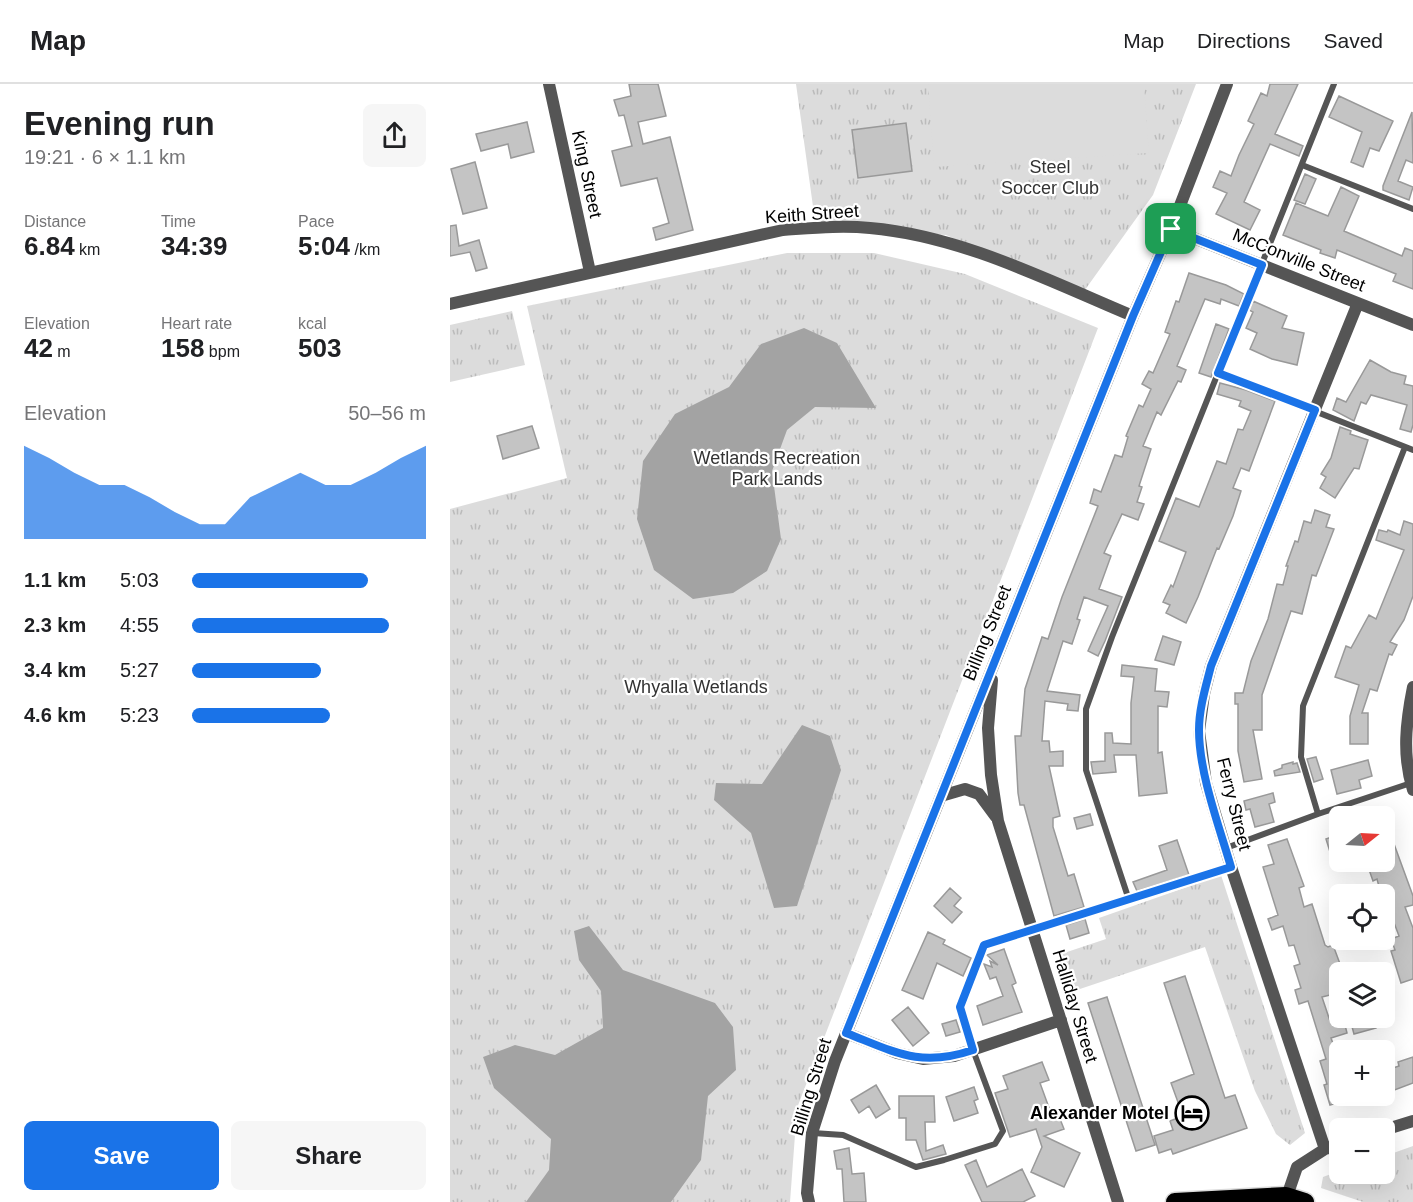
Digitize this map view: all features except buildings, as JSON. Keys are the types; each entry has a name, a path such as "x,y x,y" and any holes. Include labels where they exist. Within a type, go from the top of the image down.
{"highway":[{"path":"1175,1202 1285,1199 1305,1202"}],"street":[{"name":"King Street","path":"549,84 590,272"},
{"name":"Billing Street","path":"809,1202 807,1193 812,1132 835,1061 1133,316 1171,229 1227,84"},
{"name":"Keith Street","path":"450,304 783,230 828,227 870,228 930,238 981,253 1133,316"},
{"name":"McConville Street","path":"1171,229 1413,325"},
{"name":"Ferry Street","path":"1325,1149 1231,867 1206,783 1199,731 1203,694 1211,666 1358,303"},
{"name":"Halliday Street","path":"993,667 988,728 991,775 998,820 1118,1202"},
{"path":"1412,787 1411,768 1404,747 1413,687"},
{"name":"Halliday Street","path":"941,796 965,789 980,794 998,820"},
{"path":"846,1033 897,1053 923,1059 954,1056 1061,1020"},
{"path":"1395,1127 1413,1121"},
{"path":"1285,1199 1297,1167 1329,1148"}],"lane":[{"path":"1129,900 1086,770 1086,709 1112,637 1334,84"},
{"path":"1302,165 1413,209"},
{"path":"1218,373 1413,450"},
{"path":"1318,814 1301,757 1303,706 1405,447"},
{"path":"1226,848 1318,814 1412,787"},
{"path":"812,1132 843,1135 916,1167 995,1144 1004,1131 973,1050 960,1007 984,945 1231,867"}],"green space":[{"name":"Steel Soccer Club","path":"796,84 1196,84 1153,195 1082,294 946,235 816,228"},
{"path":"928,84 1144,84 1149,153 934,167"},
{"name":"Whyalla Wetlands","path":"787,253 874,253 965,274 1098,328 797,1108 790,1202 450,1202 450,509 567,478 527,306"},
{"path":"512,311 525,365 450,382 450,325"},
{"path":"1221,875 1305,1133 1290,1145 1276,1134 1255,1091 1205,947 1071,992 1058,955 1106,939 1099,918"},
{"path":"1413,1146 1413,1202 1363,1202 1321,1188 1323,1177 1329,1175 1329,1184 1395,1184 1395,1152"}],"shaded area":[{"path":"804,328 837,343 876,408 815,407 787,430 772,471 781,539 767,571 733,593 693,599 654,570 637,519 643,461 675,414 729,387 761,344"},
{"path":"802,725 830,736 841,770 797,906 774,908 751,833 714,800 716,783 762,784"},
{"path":"589,926 623,970 715,1003 733,1027 736,1070 708,1096 701,1160 671,1202 526,1202 549,1170 551,1139 494,1088 483,1057 515,1045 555,1055 603,1028 601,991 579,960 574,931"}],"place":[{"name":"Alexander Motel","path":"1192,1113"}],"route":[{"path":"1171,229 1262,265 1218,373 1315,410 1211,666 1203,694 1199,731 1206,783 1231,867 984,945 960,1007 973,1050 954,1056 923,1059 897,1053 846,1033 1133,316 1171,229"}],"park label":[{"name":"Wetlands Recreation Park Lands","path":"777,468"}]}
